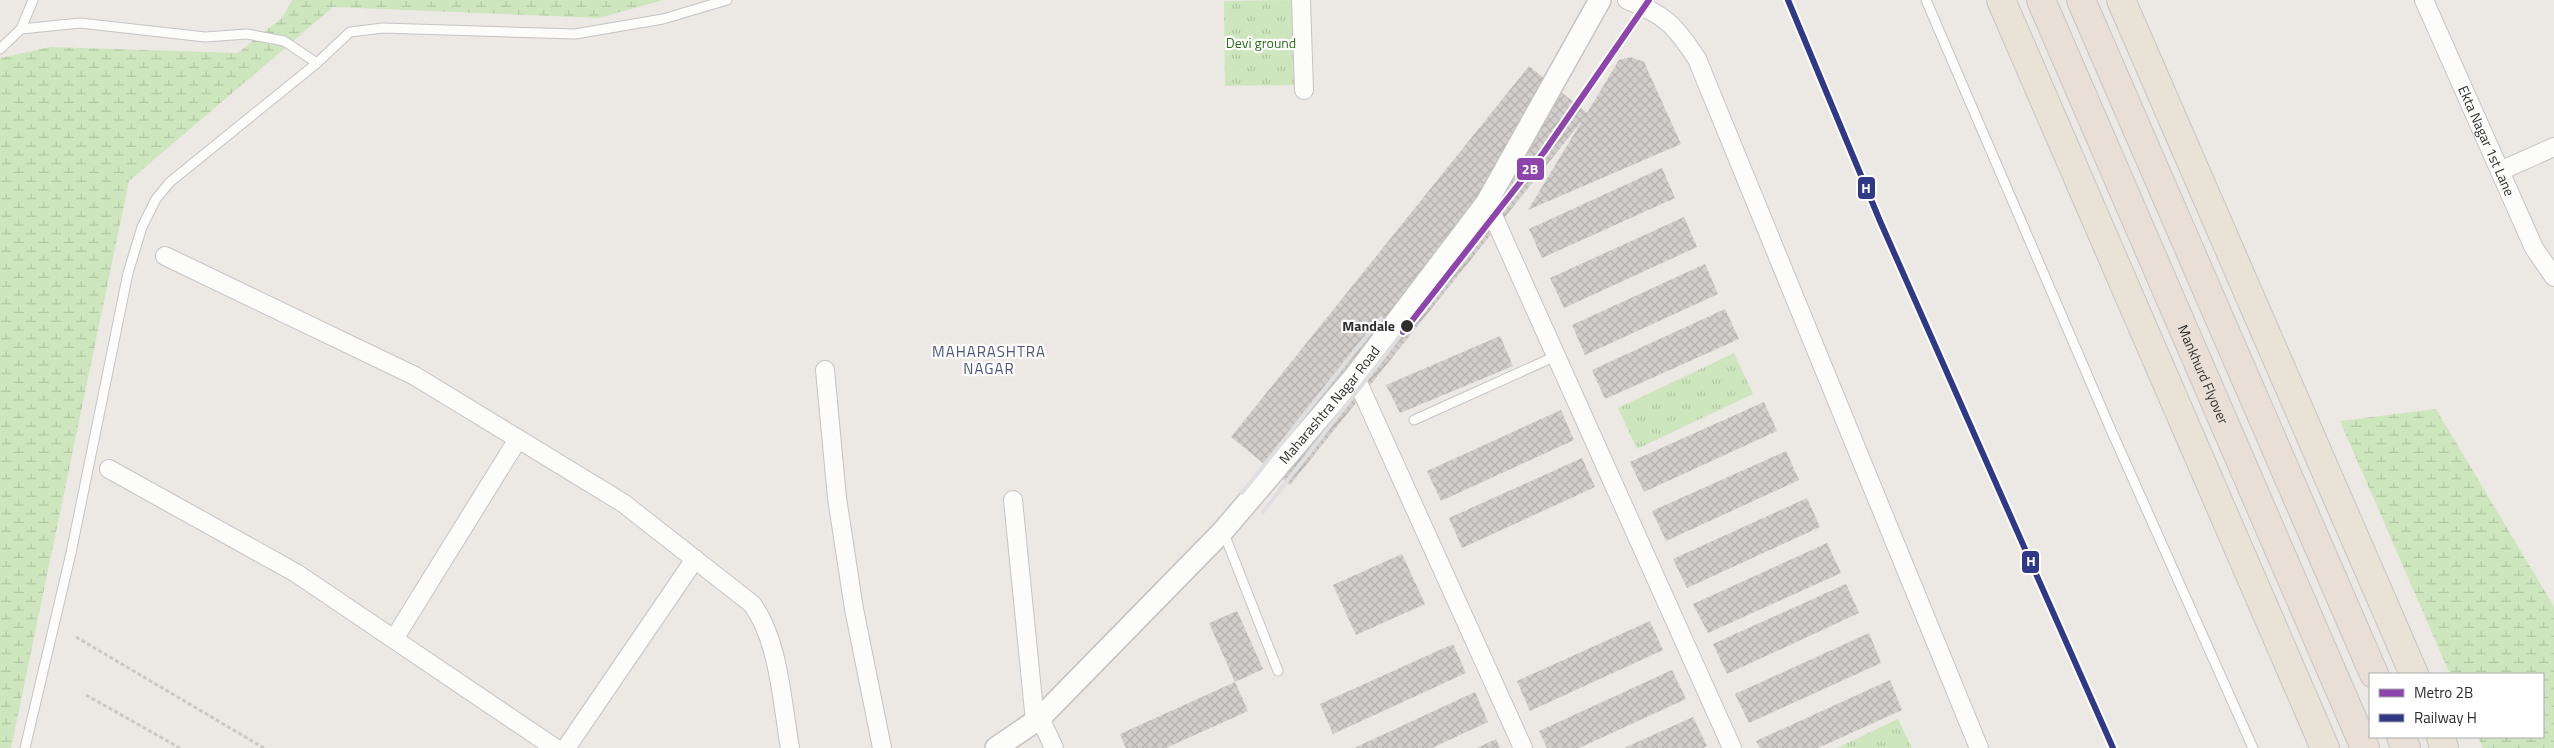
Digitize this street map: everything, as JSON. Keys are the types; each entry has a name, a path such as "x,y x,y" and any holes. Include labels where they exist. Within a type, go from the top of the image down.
{"highway":[{"path":"2001,0 2325,748"},
{"name":"Mankhurd Flyover","path":"2040,0 2365,748"},
{"path":"2081,0 2374,673"},
{"path":"2121,0 2414,673"}],"street":[{"path":"1301,0 1304,90"},
{"name":"Maharashtra Nagar Road","path":"996,748 1038,720 1223,531 1355,376 1487,202 1600,0"},
{"path":"1627,0 1656,11 1679,30 1697,59 1980,748"},
{"name":"Ekta Nagar 1st Lane","path":"2424,0 2534,248 2554,277"},
{"path":"2500,171 2554,147"},
{"path":"1487,202 1732,748"},
{"path":"165,256 415,376 623,503 695,559 752,604 762,617 770,635 790,748"},
{"path":"825,370 837,498 854,609 882,748"},
{"path":"1355,376 1523,748"},
{"path":"394,639 518,439"},
{"path":"109,469 296,573 555,748"},
{"path":"1012,500 1038,720 1054,748"},
{"path":"566,748 695,559"}],"lane":[{"path":"0,49 20,29 33,0"},
{"path":"25,748 71,553 128,273 142,227 156,199 170,182 317,63 350,32 383,28 575,34 663,19 727,0"},
{"path":"1926,0 2115,439 2253,748"},
{"path":"20,29 80,23 205,38 247,34 284,40 317,63"},
{"path":"1414,420 1556,356"},
{"path":"1223,531 1278,670"}],"path":[{"path":"76,637 264,748"},
{"path":"86,694 180,748"}],"green space":[{"path":"292,0 663,0 599,18 333,7 129,181 11,748 0,748 0,58 50,47 238,53 283,17"},
{"name":"Devi ground","path":"1296,0 1297,85 1225,86 1224,1"},
{"path":"1734,353 1753,394 1637,449 1618,408"},
{"path":"2436,409 2554,607 2554,748 2483,748 2478,738 2544,738 2544,673 2450,673 2340,421"},
{"path":"1898,719 1912,748 1837,748"}],"building":[{"path":"1631,57 1644,62 1681,144 1528,210 1582,121 1290,485 1231,437 1529,66 1587,113 1619,60"},
{"path":"1662,168 1675,198 1542,258 1529,229"},
{"path":"1684,217 1697,247 1564,308 1550,278"},
{"path":"1705,264 1718,294 1585,355 1572,325"},
{"path":"1725,309 1739,339 1605,399 1592,370"},
{"path":"1500,336 1513,366 1400,413 1386,385"},
{"path":"1764,402 1777,431 1644,492 1630,462"},
{"path":"1561,410 1574,440 1441,501 1427,471"},
{"path":"1786,451 1799,480 1666,541 1652,511"},
{"path":"1582,458 1595,487 1462,548 1449,518"},
{"path":"1807,498 1820,527 1687,588 1673,559"},
{"path":"1827,543 1841,573 1708,633 1693,604"},
{"path":"1402,554 1425,604 1356,635 1333,585"},
{"path":"1846,584 1859,613 1727,674 1713,644"},
{"path":"1237,611 1263,669 1235,682 1209,623"},
{"path":"1650,621 1663,650 1530,711 1517,681"},
{"path":"1869,633 1881,663 1749,723 1735,694"},
{"path":"1453,644 1466,673 1333,734 1320,704"},
{"path":"1672,670 1686,699 1579,748 1547,748 1539,731"},
{"path":"1890,680 1902,710 1818,748 1760,748 1756,741"},
{"path":"1235,682 1248,711 1166,748 1126,748 1120,734"},
{"path":"1475,692 1488,722 1432,748 1354,748"},
{"path":"1693,717 1707,746 1703,748 1624,748"},
{"path":"1496,739 1500,748 1477,748"}],"railway":[{"path":"1242,493 1381,318"},
{"path":"1263,512 1403,332"}],"metro line":[{"name":"2B","path":"1403,332 1544,152 1649,0"}],"rail line":[{"name":"H","path":"1788,0 1880,221 2113,748"}],"place":[{"name":"Mandale","path":"1407,326"}],"district":[{"name":"MAHARASHTRA NAGAR","path":"989,360"}]}
